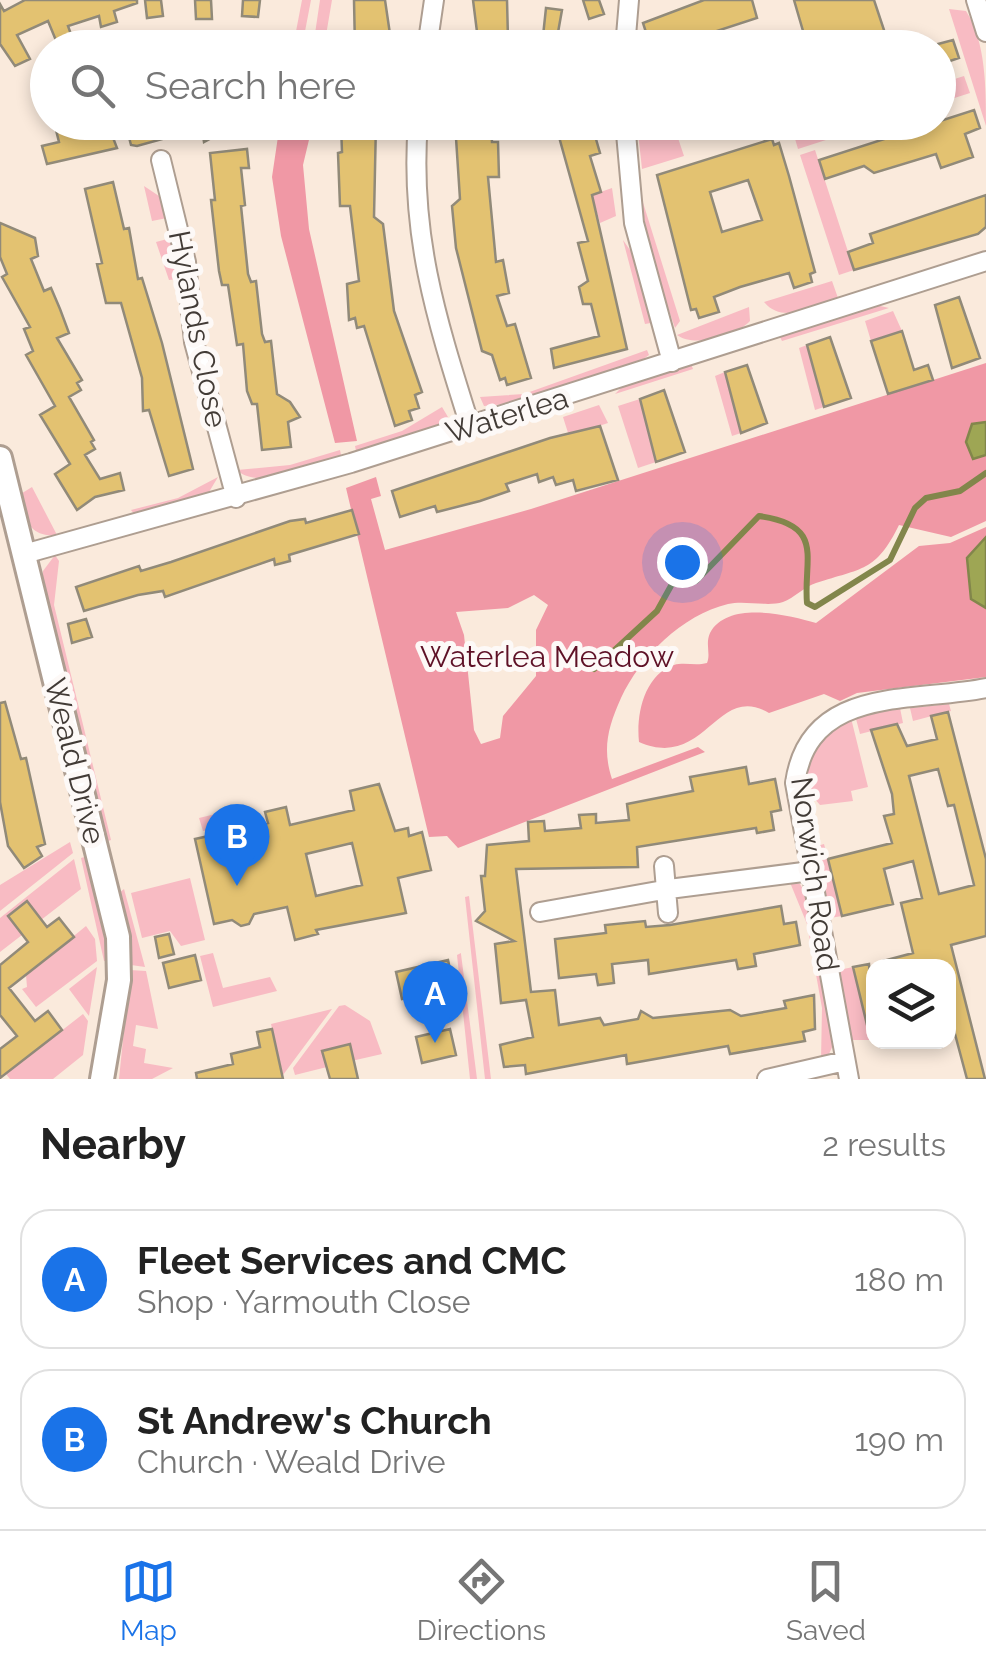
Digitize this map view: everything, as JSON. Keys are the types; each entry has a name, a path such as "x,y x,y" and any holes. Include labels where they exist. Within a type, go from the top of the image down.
{"street":[{"path":"430,30 434,0"},
{"path":"626,30 629,0"},
{"path":"976,0 986,32"},
{"path":"418,140 416,212 430,302 470,426"},
{"path":"627,140 634,224 672,362"},
{"name":"Hylands Close","path":"162,160 186,262 194,342 236,498"},
{"name":"Waterlea","path":"24,554 236,498 986,261"},
{"name":"Weald Drive","path":"0,458 118,937 119,980 105,1075"},
{"name":"Norwich Road","path":"847,1070 795,783 802,753 816,732 836,715 862,705 986,688"},
{"path":"664,866 669,889 668,913"},
{"path":"540,912 669,889 811,871"},
{"path":"767,1079 847,1070"}],"shaded area":[{"path":"302,0 311,0 305,30 296,30"},
{"path":"320,0 332,0 327,30 316,30"},
{"path":"949,9 966,11 978,37 985,81 986,126 956,30"},
{"path":"964,76 970,93 956,98 956,79"},
{"path":"639,140 679,140 684,156 642,169"},
{"path":"795,140 826,140 798,149"},
{"path":"815,150 854,270 839,275 800,155"},
{"path":"144,186 162,198 167,218 152,221"},
{"path":"612,188 616,216 600,223 592,195"},
{"path":"640,193 680,321 675,328 651,258"},
{"path":"171,238 179,279 169,280 156,242"},
{"path":"623,240 632,253 651,323 645,324"},
{"path":"832,281 838,298 809,309 780,312 764,302"},
{"path":"876,305 889,308 782,341 780,337"},
{"path":"749,307 750,321 725,335 694,340 677,335"},
{"path":"893,311 902,331 871,341 865,321"},
{"path":"807,345 824,407 815,410 799,348"},
{"path":"647,350 649,355 639,362 507,404 484,406 480,397 524,394"},
{"path":"691,364 693,369 615,394 622,387"},
{"path":"725,372 741,433 732,436 715,376"},
{"path":"640,399 656,462 638,468 618,406"},
{"path":"599,405 608,423 569,436 563,417"},
{"path":"442,407 448,417 440,425 356,451 355,446 402,431"},
{"path":"986,422 986,455 973,459 966,442 972,424"},
{"path":"340,450 341,455 273,477 247,476 237,470 290,465"},
{"path":"218,477 206,497 136,516 131,510 178,498"},
{"path":"32,487 57,535 40,533 29,525 19,495"},
{"path":"986,537 986,608 971,599 967,558"},
{"path":"55,555 59,561 54,605 111,840 105,842 41,585 43,571"},
{"path":"949,704 951,711 913,721 910,708"},
{"path":"900,708 903,723 860,734 855,715"},
{"path":"851,718 868,787 851,791 853,801 820,805 807,790 808,767 825,739"},
{"path":"248,806 251,816 241,823 203,831 199,818"},
{"path":"70,842 73,853 0,911 0,885"},
{"path":"824,844 842,916 830,918 817,846"},
{"path":"88,856 107,930 109,961 104,961 81,858"},
{"path":"74,859 81,889 41,920 26,902 8,916 22,935 0,952 0,918"},
{"path":"190,878 205,940 181,946 170,931 142,938 131,893"},
{"path":"789,880 800,884 808,898 835,1041 828,1056 821,1060 822,1008 807,924"},
{"path":"124,889 145,967 131,965 118,894"},
{"path":"469,896 491,1079 485,1079 465,897"},
{"path":"86,926 95,939 97,961 36,1007 22,989 27,987 26,975"},
{"path":"213,953 223,988 270,977 277,991 213,1007 200,956"},
{"path":"461,953 477,1079 470,1079 457,955"},
{"path":"97,967 89,1016 69,989"},
{"path":"853,967 866,1020 866,1040 852,1040 839,970"},
{"path":"130,970 146,971 158,1029 136,1025 133,1046 146,1049 144,1063 173,1068 152,1079 119,1079"},
{"path":"345,1005 370,1021 382,1054 347,1062 349,1044 323,1051 327,1067 295,1075 293,1068 339,1006"},
{"path":"332,1009 283,1075 271,1024"},
{"path":"83,1014 88,1021 83,1055 53,1079 10,1079 6,1074"}],"green space":[{"path":"277,140 309,140 303,165 309,229 357,441 335,443 281,236 272,177"},
{"name":"Waterlea Meadow","path":"986,363 986,422 972,425 973,458 986,455 986,521 951,537 899,525 883,552 866,566 812,585 783,602 728,604 695,618 664,640 629,683 610,728 607,758 612,779 698,747 705,752 458,848 447,836 429,837 346,488 376,477 381,496 371,499 385,550 531,509","holes":["534,595 548,605 536,630 536,676 503,716 500,738 481,744 474,730 464,635 456,612 508,608"]},
{"path":"986,527 986,537 967,558 971,599 986,608 986,677 857,693 840,701 824,694 769,713 751,707 736,709 680,745 662,748 639,742 641,708 655,677 674,665 707,663 710,633 730,616 759,613 816,623 919,546 950,543"}],"building":[{"path":"25,0 137,0 114,11 117,22 101,27 99,16 68,26 69,30 52,30 48,21 17,35 30,59 15,66 0,44 0,4 4,11"},
{"path":"145,0 161,0 163,16 147,18"},
{"path":"195,0 211,0 212,19 196,19"},
{"path":"243,0 260,0 258,17 242,16"},
{"path":"354,0 385,0 389,30 355,30"},
{"path":"473,0 507,0 508,30 477,30"},
{"path":"583,0 599,0 604,14 589,19"},
{"path":"704,0 752,0 757,18 720,30 645,30 643,23"},
{"path":"794,0 874,0 884,30 803,30"},
{"path":"546,8 562,10 558,30 544,30"},
{"path":"974,110 980,128 965,134 973,157 941,168 936,154 874,173 864,166 825,179 819,160 881,140 956,140 956,116"},
{"path":"114,140 117,148 47,164 42,146"},
{"path":"130,140 159,140 137,146 131,145"},
{"path":"342,140 376,140 374,217 383,224 394,311 422,392 415,395 419,408 409,411 412,420 395,426 364,326 357,328 355,318 349,320 347,284 359,281 350,206 340,206 338,153 342,152"},
{"path":"456,140 498,142 499,177 488,177 496,262 503,260 509,293 497,296 507,326 515,324 531,378 507,385 505,378 500,380 492,355 482,351 456,248 452,206 460,199"},
{"path":"560,140 596,140 600,153 590,156 601,192 592,195 627,349 554,368 551,349 599,336 591,304 583,304 579,287 588,281 578,243 588,241"},
{"path":"769,140 774,145 779,143 815,272 810,274 812,282 794,288 789,273 714,297 719,312 699,318 696,309 691,310 657,175","holes":["748,180 762,220 722,232 710,192"]},
{"path":"247,149 249,168 241,168 245,205 241,206 248,274 251,282 256,281 262,334 265,342 271,341 277,394 290,402 300,417 288,422 291,447 262,450 257,404 252,404 247,391 243,344 237,345 228,285 222,285 219,271 211,200 215,200 210,153"},
{"path":"113,182 124,229 129,228 138,279 142,278 162,343 193,469 169,476 149,410 143,411 142,378 121,303 106,303 97,264 102,263 85,189"},
{"path":"986,195 986,227 978,234 854,270 848,252 873,243 870,234"},
{"path":"0,223 35,238 38,256 31,259 44,291 51,288 69,333 57,338 82,380 77,383 81,390 69,397 94,440 91,442 95,449 85,455 100,479 120,473 124,490 95,497 77,510 55,474 70,464 40,415 55,406 26,355 33,351 24,329 30,327 2,277 7,274 0,257"},
{"path":"959,297 980,358 952,368 935,305"},
{"path":"902,331 914,370 928,365 933,380 888,394 871,341"},
{"path":"830,337 851,398 824,407 807,345"},
{"path":"747,365 767,423 741,433 725,372"},
{"path":"664,390 685,452 656,462 640,399"},
{"path":"600,426 618,480 576,491 573,480 556,485 553,477 539,482 537,474 506,484 509,491 480,501 437,512 435,506 400,517 392,491 550,438"},
{"path":"352,510 359,534 289,555 290,561 275,565 274,559 165,597 163,591 138,595 84,611 76,587 139,566 141,571 171,562 290,521 305,519 306,523"},
{"path":"86,619 92,637 72,643 68,624"},
{"path":"5,702 21,759 26,758 45,844 37,847 42,856 24,868 8,846 0,802 0,703"},
{"path":"948,712 986,859 986,936 951,945 955,959 890,959 913,953 901,903 922,898 913,861 884,869 893,904 842,916 828,859 892,843 884,816 894,814 892,794 871,730 897,724 907,746 937,739 931,716","holes":["938,769 948,806 954,805 974,885 939,894 909,776"]},
{"path":"746,767 749,784 775,779 781,810 771,812 774,830 757,833 756,828 637,847 638,867 516,869 531,992 555,990 559,1025 600,1018 604,1025 638,1019 641,1011 653,1018 730,1010 741,1016 786,1008 784,1001 814,995 815,1029 803,1032 805,1041 730,1054 728,1046 627,1064 626,1055 526,1074 525,1065 504,1067 500,1045 533,1037 526,1000 501,1003 495,944 514,941 476,921 485,911 481,876 485,876 487,845 529,841 528,822 544,821 545,831 581,828 579,815 596,814 596,823 629,820 627,804 693,791 690,777"},
{"path":"379,784 395,831 408,828 409,836 422,832 431,870 398,878 406,913 316,930 318,934 295,940 287,907 254,914 249,924 241,926 232,920 214,924 195,839 268,823 265,812 286,807 290,825 354,810 350,791","holes":["352,843 362,885 316,896 306,854"]},
{"path":"27,901 47,927 59,918 74,937 9,988 35,1021 48,1011 62,1030 0,1078 0,1049 17,1036 0,1015 0,965 28,942 8,916"},
{"path":"781,906 784,924 796,922 800,945 754,954 756,966 738,969 736,960 649,974 648,960 612,964 614,983 598,985 596,974 559,978 555,939 606,933 605,925 645,921 646,927 670,925"},
{"path":"169,934 174,954 159,958 155,937"},
{"path":"195,955 201,980 169,988 163,963"},
{"path":"448,960 454,987 402,999 396,972"},
{"path":"866,965 866,1021 853,967"},
{"path":"956,965 985,1079 967,1079 956,1038"},
{"path":"272,1029 283,1079 197,1079 196,1073 233,1064 231,1054 260,1047 257,1032"},
{"path":"450,1029 456,1055 422,1063 416,1037"},
{"path":"350,1044 358,1079 330,1079 322,1051"}],"waterway":[{"path":"594,669 657,611 672,584 696,581 759,516 794,527 803,536 808,559 807,603 815,607 890,560 915,508 926,498 960,491 986,473"}],"place":[{"name":"St Andrew's Church","path":"237,886"},
{"name":"Fleet Services and CMC","path":"435,1043"}]}
